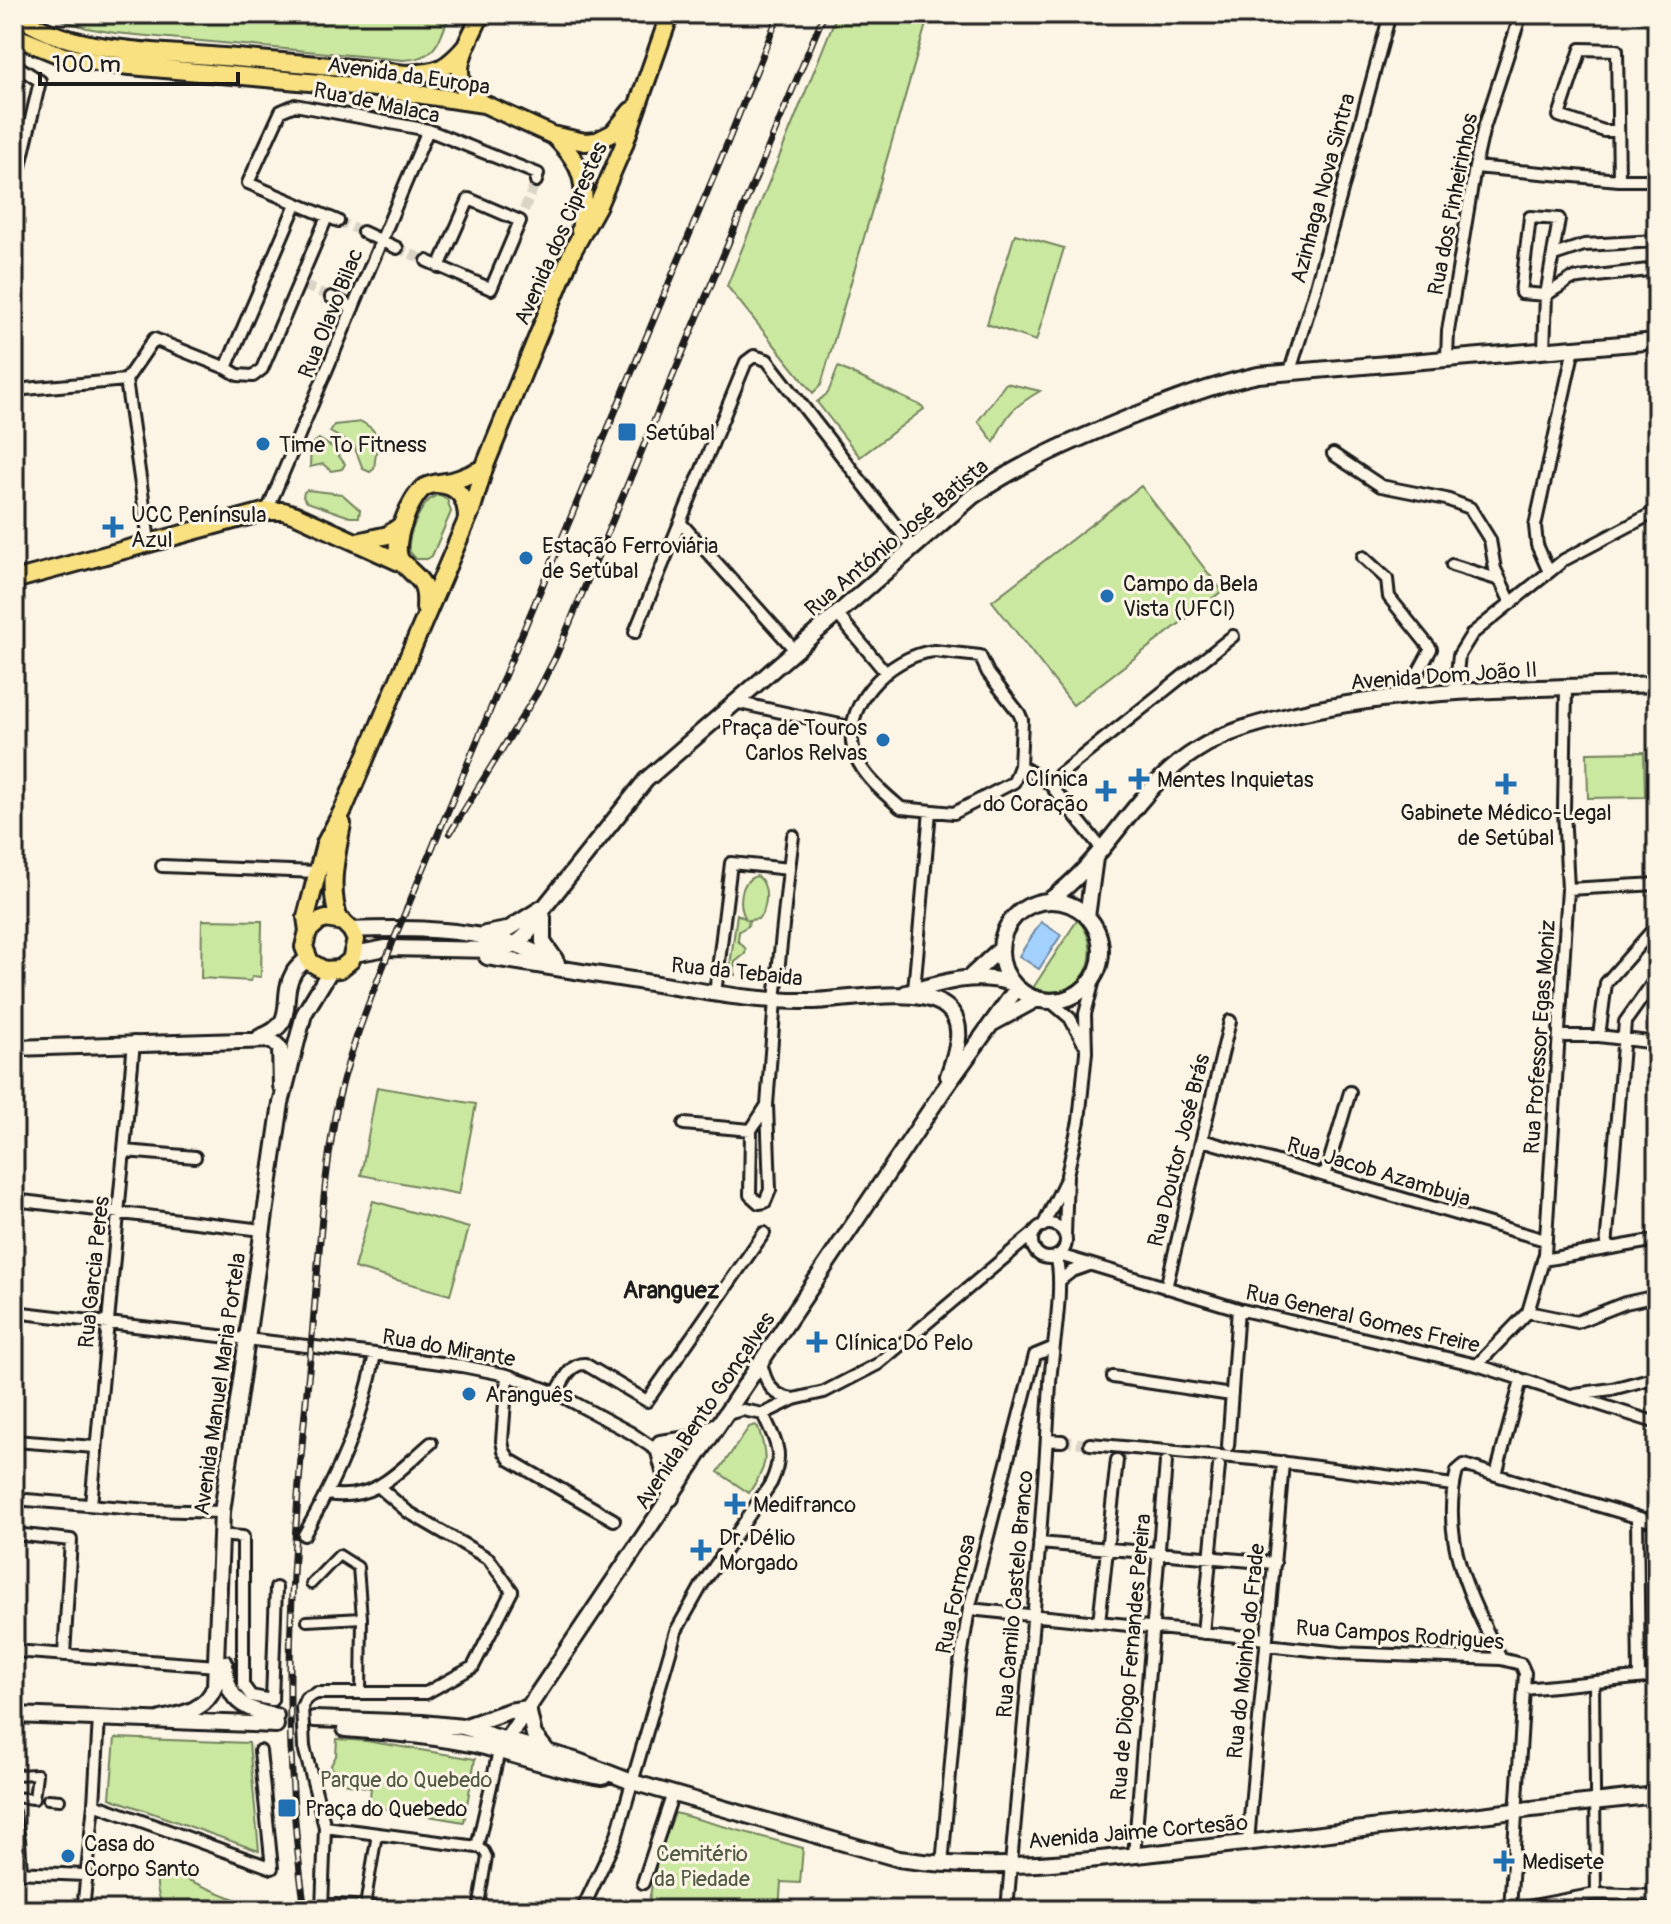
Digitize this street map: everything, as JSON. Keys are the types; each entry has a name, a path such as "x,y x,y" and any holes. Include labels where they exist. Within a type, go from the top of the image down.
{"main road":[{"name":"Avenida da Europa","path":"17,14 27,22 67,38 115,48 405,74 432,72 451,63 467,45"},
{"path":"481,14 459,68 462,87 484,104"},
{"name":"Avenida dos Ciprestes","path":"256,1038 276,1030 286,1013 293,974 307,958 304,947 308,931 306,917 325,844 344,808 467,520 484,468 579,236 598,205 634,119 670,14"},
{"name":"Avenida da Europa","path":"14,36 63,56 108,64 376,88 484,104 567,140 597,141 613,133 637,103"},
{"path":"552,135 568,150 580,172 585,192 579,236"},
{"name":"Rua António José Batista","path":"516,944 528,935 546,905 646,780 913,548 986,488 1022,464 1059,446 1210,386 1258,375 1657,341"},
{"name":"Avenida dos Ciprestes","path":"423,619 424,587 397,549 404,523 417,494 429,485 456,480 484,468"},
{"path":"436,484 451,486 460,493 466,505 467,520"},
{"path":"14,580 267,511 296,515 408,567 432,570 451,557"},
{"path":"357,542 388,535 404,523"},
{"name":"Avenida Dom João II","path":"1048,901 1067,888 1173,768 1196,750 1221,737 1281,718 1359,701 1406,695 1657,684"},
{"name":"Avenida dos Ciprestes","path":"344,808 332,879 334,904 356,940 354,954"},
{"path":"1087,917 1098,851"},
{"path":"897,995 971,976 990,977 1044,1000 1059,1001 1078,993 1096,972 1100,961 1100,943 1087,917 1065,903 1048,901 1027,907 1015,916 1003,934 1000,949 1002,963 1014,985"},
{"path":"477,935 507,930 546,905"},
{"path":"546,905 541,926 543,942 558,963"},
{"path":"308,931 318,922 477,935 516,944 574,970"},
{"path":"307,958 319,969 330,971 347,964 354,954 386,948 495,950 516,944"},
{"path":"971,976 1000,949"},
{"path":"452,951 574,970"},
{"name":"Rua da Tebaida","path":"574,970 715,994 775,1000 897,995"},
{"name":"Avenida Manuel Maria Portela","path":"217,1670 222,1512 281,1103 304,1014 330,971"},
{"path":"943,1091 993,1023 1014,985"},
{"path":"897,995 934,1000 945,1005 952,1014 959,1034 943,1091"},
{"path":"993,1023 1044,1000"},
{"path":"14,1048 256,1038"},
{"name":"Avenida Manuel Maria Portela","path":"256,1038 271,1040 280,1048 281,1103"},
{"name":"Avenida Bento Gonçalves","path":"502,1745 943,1091"},
{"path":"671,1498 659,1448 696,1438 723,1419"},
{"path":"14,1715 276,1721 249,1710 233,1697 228,1686 225,1666 230,1467"},
{"path":"161,1719 200,1707 212,1695 217,1670"},
{"path":"463,1727 509,1711 528,1708 534,1735 547,1752"},
{"name":"Avenida Jaime Cortesão","path":"632,1782 573,1773 502,1745 463,1727 422,1723 313,1723 423,1735 502,1745 547,1752 632,1782 899,1859 942,1865 1012,1865 1134,1856 1657,1795"}],"street":[{"name":"Azinhaga Nova Sintra","path":"1290,371 1390,14"},
{"name":"Rua dos Pinheirinhos","path":"1447,358 1448,331 1475,167 1483,131 1521,14"},
{"path":"1618,131 1604,131 1559,116 1581,49 1617,50 1619,180"},
{"path":"14,64 40,81 14,192"},
{"name":"Rua de Malaca","path":"296,204 248,183 281,111 295,105 428,130 537,178"},
{"name":"Rua Olavo Bilac","path":"267,511 428,130"},
{"path":"1475,167 1619,180 1657,180"},
{"path":"427,261 439,267 491,289 522,216 469,199 439,267"},
{"path":"149,541 126,380 154,339 238,375 253,376 262,369 333,219 296,204 226,368"},
{"path":"1544,350 1546,295 1559,219 1530,217 1521,293 1546,295 1571,279 1657,269"},
{"path":"363,232 397,248"},
{"path":"1554,255 1584,245 1657,241"},
{"path":"331,297 353,308"},
{"path":"1549,572 1537,545 1535,526 1574,348"},
{"path":"635,632 746,362 754,356 767,360 913,548"},
{"path":"14,390 126,380"},
{"path":"1333,454 1381,486 1446,499 1470,508 1490,540 1500,580 1511,603"},
{"path":"1455,692 1456,666 1465,643 1564,560 1657,511"},
{"path":"680,522 795,650"},
{"path":"1363,557 1387,579 1389,597 1431,649 1406,695"},
{"path":"1452,565 1500,580"},
{"path":"837,614 886,673"},
{"path":"1049,783 1233,636"},
{"path":"923,652 980,656 988,673 1022,720 1020,766 1014,782 954,813 901,808 881,789 855,754 852,741 861,701 886,673 900,662 923,652"},
{"name":"Rua Professor Egas Moniz","path":"1477,1365 1528,1312 1544,1257 1568,889 1564,810 1566,688"},
{"path":"735,702 854,728"},
{"path":"1020,766 1049,783 1098,851"},
{"path":"914,990 930,811"},
{"path":"767,1105 751,1130 750,1195 759,1203 765,1202 770,1190 767,1105 793,836"},
{"path":"715,994 731,863 789,869"},
{"path":"162,866 317,872"},
{"path":"1568,889 1657,884"},
{"path":"1599,1036 1606,983 1657,925"},
{"path":"1067,1175 1032,1242 1035,1252 1044,1258 1058,1256 1065,1246 1067,1175 1079,1121 1086,1052 1085,1014 1096,972"},
{"path":"1606,1248 1625,1022 1657,977"},
{"path":"1044,1000 1070,1018 1086,1052"},
{"name":"Rua Doutor José Brás","path":"1166,1288 1230,1021"},
{"path":"1560,1036 1599,1036 1657,1043"},
{"name":"Rua Garcia Peres","path":"91,1505 134,1042"},
{"path":"1325,1176 1350,1092"},
{"path":"684,1124 751,1130"},
{"name":"Rua Jacob Azambuja","path":"1202,1140 1545,1240"},
{"path":"125,1151 195,1157"},
{"path":"14,1200 262,1230"},
{"path":"723,1419 743,1410 763,1414 794,1399 824,1392 878,1364 1039,1229 1058,1227 1065,1235"},
{"path":"556,1393 572,1367 578,1363 585,1364 647,1401 764,1233"},
{"path":"1544,1257 1657,1240"},
{"name":"Rua General Gomes Freire","path":"1058,1256 1238,1309 1477,1365 1657,1423"},
{"name":"Rua Camilo Castelo Branco","path":"1007,1910 1034,1616 1059,1281 1058,1256"},
{"path":"1059,1281 1072,1271 1089,1265"},
{"path":"1528,1312 1577,1322 1625,1303 1657,1296"},
{"path":"1228,1446 1238,1309"},
{"name":"Rua do Mirante","path":"14,1312 375,1354 507,1375 556,1393 692,1466"},
{"name":"Rua Formosa","path":"942,1865 959,1670 969,1609 1035,1355 1052,1348"},
{"path":"304,1535 355,1435 375,1354"},
{"path":"761,1362 769,1386 778,1395 794,1399"},
{"path":"507,1375 502,1441 510,1460 614,1520"},
{"path":"1113,1377 1231,1395"},
{"path":"1573,1394 1612,1389 1657,1377"},
{"path":"1496,1475 1521,1380"},
{"path":"1612,1389 1609,1398 1612,1408"},
{"path":"582,1910 616,1838 676,1631 702,1585 771,1483 778,1467 779,1451 763,1414"},
{"path":"1047,1440 1062,1441"},
{"path":"14,1441 95,1447"},
{"path":"327,1494 348,1498 379,1487 431,1443"},
{"path":"1090,1444 1283,1462 1453,1485"},
{"path":"1099,1622 1117,1460"},
{"name":"Rua de Diogo Fernandes Pereira","path":"1134,1856 1166,1462"},
{"name":"Rua do Moinho do Frade","path":"1248,1843 1283,1462"},
{"path":"1501,1659 1475,1609 1455,1552 1451,1516 1457,1471 1464,1465 1655,1520"},
{"path":"1203,1633 1219,1466"},
{"path":"379,1487 408,1512 489,1559 512,1591 473,1667 426,1693 317,1693 306,1698 302,1707 304,1747 325,1827 322,1907 416,1910"},
{"path":"14,1499 149,1510 222,1512"},
{"path":"1637,1517 1639,1678"},
{"path":"14,1534 71,1540 64,1655"},
{"path":"230,1536 243,1537 243,1685 251,1696 272,1700 276,1588"},
{"path":"1039,1543 1275,1563"},
{"path":"311,1584 339,1555 358,1567 362,1618 361,1693"},
{"name":"Rua Campos Rodrigues","path":"969,1609 1203,1633 1340,1653 1501,1659 1521,1664 1525,1673 1524,1689"},
{"path":"307,1621 362,1618"},
{"path":"14,1651 217,1670"},
{"path":"1657,1676 1524,1689 1511,1910 1596,1894 1657,1896"},
{"path":"1594,1682 1596,1894"},
{"path":"83,1910 99,1718"},
{"path":"477,1847 502,1745"},
{"path":"94,1804 272,1868 260,1751"},
{"path":"14,1775 37,1774 41,1798"},
{"path":"643,1883 673,1793"},
{"path":"14,1797 60,1800"},
{"path":"14,1812 20,1839 18,1872 85,1875"},
{"path":"325,1827 477,1847 487,1857 478,1910"},
{"path":"365,1906 377,1834"},
{"path":"1635,1910 1638,1895"}],"green space":[{"path":"43,14 450,14 430,52 403,60 115,33"},
{"path":"837,14 929,14 821,385 813,393 727,286"},
{"path":"1015,234 1064,248 1036,341 987,324"},
{"path":"838,367 924,409 860,457 817,402 828,393"},
{"path":"1006,383 1040,391 1012,412 994,442 978,421"},
{"path":"362,422 378,436 374,469 370,472 363,469 354,446 330,432 334,425"},
{"path":"319,439 332,447 345,464 342,469 331,471 323,464 310,467 311,445"},
{"name":"Campo da Bela Vista (UFCI)","path":"1141,486 1222,591 1073,705 992,601"},
{"path":"307,490 342,494 360,510 359,517 350,517 307,502 303,497"},
{"path":"438,495 447,499 451,512 432,556 416,559 409,551 413,527 426,503"},
{"path":"1644,752 1645,797 1588,798 1587,753"},
{"path":"757,876 766,890 764,909 758,919 749,920 748,926 739,931 738,941 746,949 745,954 735,962 735,975 729,974 737,914 746,919 742,894 751,878"},
{"path":"1078,919 1087,933 1090,948 1084,974 1064,990 1033,988"},
{"path":"202,920 262,921 261,977 252,976 251,981 201,978"},
{"path":"377,1087 476,1104 459,1194 361,1175"},
{"path":"373,1201 469,1228 450,1295 354,1268"},
{"path":"755,1425 762,1438 765,1455 760,1476 749,1493 718,1472 749,1427"},
{"path":"115,1738 249,1743 259,1851 110,1798"},
{"name":"Parque do Quebedo","path":"337,1739 475,1759 464,1822 369,1806 371,1788 336,1779 331,1765 336,1756"},
{"name":"Cemitério da Piedade","path":"675,1813 803,1848 800,1883 781,1882 779,1910 647,1910 658,1856"},
{"path":"161,1869 252,1906 251,1910 166,1910 158,1890 157,1879"}],"water":[{"path":"1041,922 1061,935 1039,969 1019,956"}],"tunnel":[{"path":"524,210 536,181"},
{"path":"338,221 363,232"},
{"path":"397,248 427,261"},
{"path":"305,286 331,297"},
{"path":"1062,1441 1090,1444"},
{"path":"276,1716 313,1719"}],"railway":[{"path":"305,1910 292,1778 290,1645 293,1579 322,1215 335,1116 345,1072 392,944 779,14"},
{"path":"450,833 537,693 556,656 824,14"}],"place":[{"name":"Setúbal","path":"627,432"},
{"name":"Time To Fitness","path":"263,444"},
{"name":"UCC Península Azul","path":"113,527"},
{"name":"Estação Ferroviária de Setúbal","path":"526,558"},
{"name":"Campo da Bela Vista (UFCI)","path":"1107,596"},
{"name":"Praça de Touros Carlos Relvas","path":"883,740"},
{"name":"Mentes Inquietas","path":"1139,779"},
{"name":"Gabinete Médico-Legal de Setúbal","path":"1506,784"},
{"name":"Clínica do Coração","path":"1106,791"},
{"name":"Clínica Do Pelo","path":"817,1342"},
{"name":"Aranguês","path":"469,1394"},
{"name":"Medifranco","path":"735,1504"},
{"name":"Dr. Délio Morgado","path":"701,1550"},
{"name":"Praça do Quebedo","path":"287,1808"},
{"name":"Casa do Corpo Santo","path":"68,1856"},
{"name":"Medisete","path":"1504,1861"}],"district":[{"name":"Aranguez","path":"671,1290"}]}
